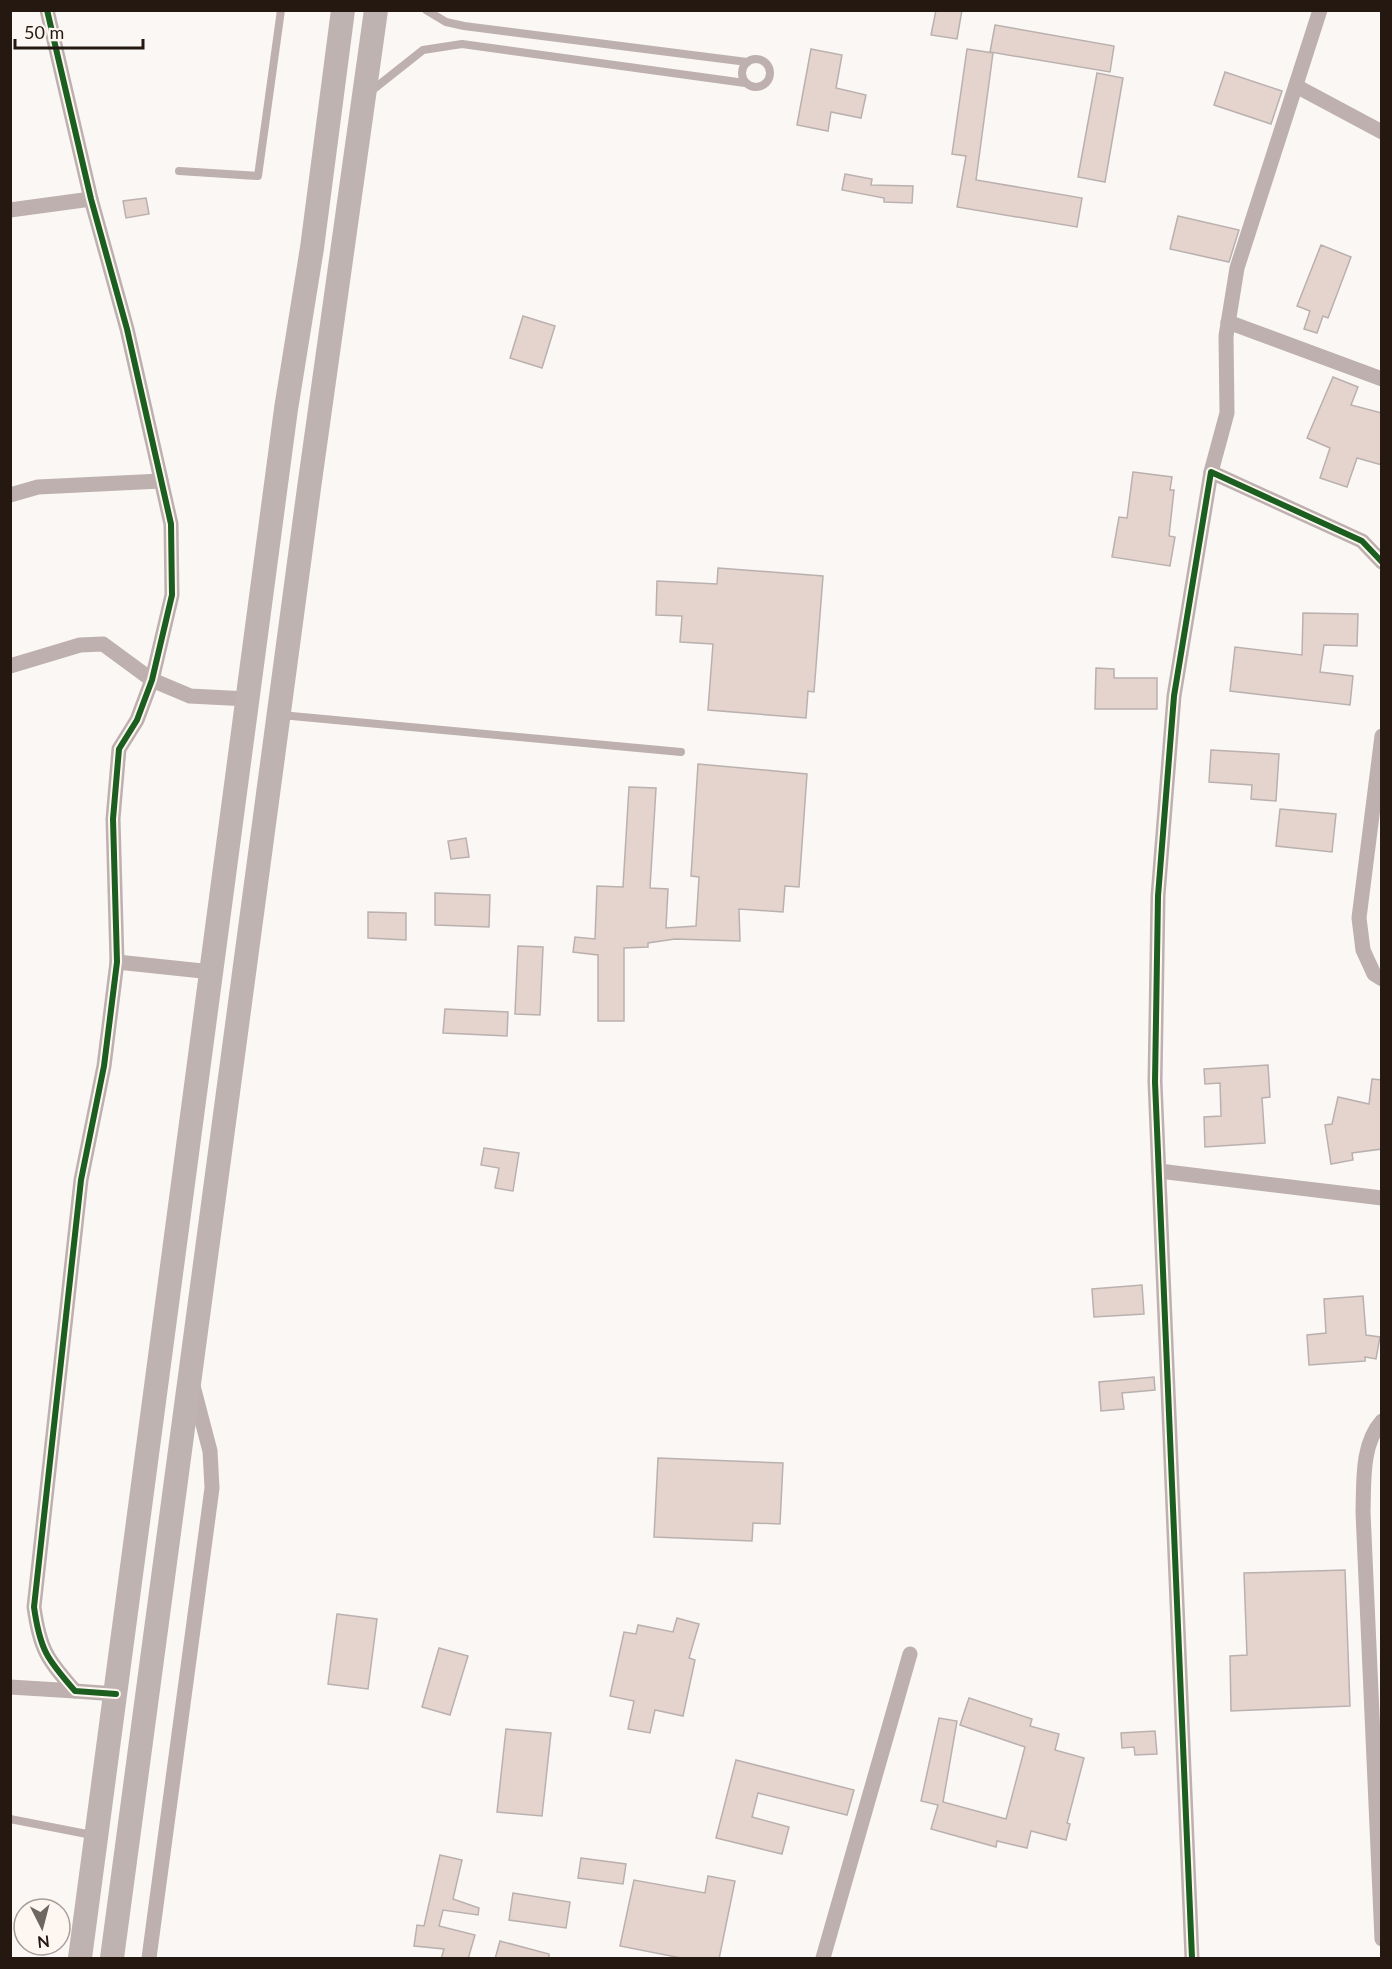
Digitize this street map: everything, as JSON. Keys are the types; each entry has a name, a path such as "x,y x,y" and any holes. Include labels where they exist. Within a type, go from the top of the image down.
{"main road":[{"path":"80,1959 248,699 343,10"},
{"path":"112,1959 376,10"}],"street":[{"path":"48,10 91,199 127,329 171,524 172,595 152,680 137,720 119,749 113,819 117,962 104,1066 81,1180 34,1607 39,1638 49,1662 75,1691"},
{"path":"1192,1959 1155,1082 1158,896 1174,696 1211,472 1227,413 1228,322 1237,268 1320,10"},
{"path":"1296,86 1382,132"},
{"path":"11,209 91,199"},
{"path":"1228,322 1382,379"},
{"path":"1211,472 1362,542 1382,562"},
{"path":"10,495 38,487 160,481"},
{"path":"10,666 93,642 103,644 152,680 190,696 248,699"},
{"path":"1382,736 1376,823 1359,918 1363,950 1374,974 1382,979"},
{"path":"117,962 212,972"},
{"path":"1159,1171 1382,1198"},
{"path":"150,1959 212,1488 210,1451 191,1378"},
{"path":"1382,1421 1371,1440 1364,1470 1374,1605 1382,1939"},
{"path":"823,1959 910,1654"},
{"path":"10,1688 116,1694"}],"lane":[{"path":"179,171 258,176 281,10"},
{"path":"365,98 423,50 462,44 745,83 758,87 769,80 771,73 770,67 759,58 747,62 464,26 446,21 426,10"},
{"path":"745,83 741,70 747,62"},
{"path":"280,714 681,752"},
{"path":"10,1820 97,1836"}],"building":[{"path":"936,10 962,10 957,39 931,35"},
{"path":"995,25 1114,46 1110,72 990,52"},
{"path":"811,49 842,55 836,88 866,95 861,118 831,112 828,131 797,125"},
{"path":"967,49 993,53 976,180 1082,198 1077,227 957,207 966,156 952,154"},
{"path":"1225,72 1282,91 1271,124 1214,105"},
{"path":"1097,73 1123,78 1105,182 1078,177"},
{"path":"845,174 872,179 871,185 913,186 912,203 884,202 884,198 842,190"},
{"path":"146,198 149,214 126,218 123,201"},
{"path":"1178,216 1239,230 1229,262 1170,249"},
{"path":"1321,245 1351,257 1328,318 1323,316 1317,333 1304,329 1310,311 1297,306"},
{"path":"523,316 555,326 542,368 510,358"},
{"path":"1333,377 1358,387 1351,405 1382,413 1382,465 1357,458 1347,487 1320,478 1330,448 1307,438"},
{"path":"1133,472 1172,477 1170,490 1174,490 1169,536 1175,537 1170,566 1112,557 1119,517 1127,518"},
{"path":"718,568 823,576 814,692 808,691 806,718 708,710 713,644 680,642 682,616 656,615 657,581 717,584"},
{"path":"1303,613 1358,614 1357,646 1324,645 1320,672 1353,676 1350,705 1230,691 1235,647 1302,655"},
{"path":"1096,668 1114,669 1114,678 1157,678 1157,709 1095,709"},
{"path":"1211,750 1279,754 1276,801 1251,799 1252,785 1209,782"},
{"path":"698,764 807,774 799,887 785,886 783,912 739,909 740,941 675,939 648,943 648,947 624,948 624,1021 598,1021 598,955 573,952 575,937 595,939 597,886 623,887 629,787 656,788 650,888 668,889 666,928 696,926 699,877 691,876"},
{"path":"1280,809 1336,814 1332,852 1276,846"},
{"path":"466,838 469,857 451,859 448,841"},
{"path":"435,893 490,895 489,927 435,925"},
{"path":"368,912 406,913 406,940 368,938"},
{"path":"518,946 543,947 540,1015 515,1014"},
{"path":"445,1009 508,1012 507,1036 443,1033"},
{"path":"1268,1065 1270,1097 1262,1098 1265,1143 1205,1147 1204,1117 1221,1116 1220,1083 1205,1084 1204,1069"},
{"path":"1372,1079 1382,1080 1382,1149 1352,1153 1353,1160 1331,1164 1325,1125 1332,1124 1338,1097 1369,1104"},
{"path":"484,1148 519,1153 513,1191 495,1188 499,1168 481,1165"},
{"path":"1142,1285 1144,1314 1094,1317 1092,1289"},
{"path":"1363,1296 1366,1335 1380,1337 1376,1359 1365,1357 1365,1361 1309,1365 1307,1335 1326,1333 1324,1299"},
{"path":"1154,1377 1155,1390 1122,1393 1124,1409 1101,1411 1099,1382"},
{"path":"658,1458 783,1463 780,1524 753,1523 752,1541 654,1537"},
{"path":"1345,1570 1350,1706 1231,1711 1230,1656 1247,1655 1244,1573"},
{"path":"337,1614 377,1619 368,1689 328,1684"},
{"path":"677,1618 699,1624 689,1658 695,1660 683,1716 655,1710 650,1733 628,1729 634,1701 610,1696 624,1632 636,1634 638,1625 673,1632"},
{"path":"439,1648 468,1656 450,1715 422,1707"},
{"path":"969,1698 1032,1719 1030,1726 1059,1734 1055,1750 1084,1758 1067,1823 1070,1824 1066,1840 1031,1831 1027,1848 997,1841 996,1847 931,1829 938,1805 921,1801 939,1718 957,1721 943,1802 1006,1819 1025,1747 960,1725"},
{"path":"506,1729 551,1733 542,1816 497,1812"},
{"path":"1155,1731 1157,1754 1135,1755 1134,1747 1122,1748 1121,1733"},
{"path":"736,1760 854,1790 847,1815 758,1793 752,1817 789,1827 782,1854 716,1838"},
{"path":"440,1855 462,1860 453,1899 479,1908 478,1915 443,1910 439,1926 475,1935 468,1959 441,1959 444,1949 414,1946 417,1925 424,1926"},
{"path":"581,1858 626,1864 623,1884 578,1878"},
{"path":"708,1876 735,1881 719,1959 686,1959 620,1946 634,1880 705,1893"},
{"path":"513,1893 570,1902 566,1928 509,1920"},
{"path":"500,1941 549,1954 549,1959 495,1959"}],"cycle path":[{"path":"47,10 91,199 127,329 171,524 172,595 152,680 137,720 119,749 113,819 117,962 104,1066 81,1180 34,1607 39,1634 46,1653 75,1691 116,1694"},
{"path":"1192,1958 1155,1082 1158,896 1174,696 1211,472 1362,541 1382,562"}]}
